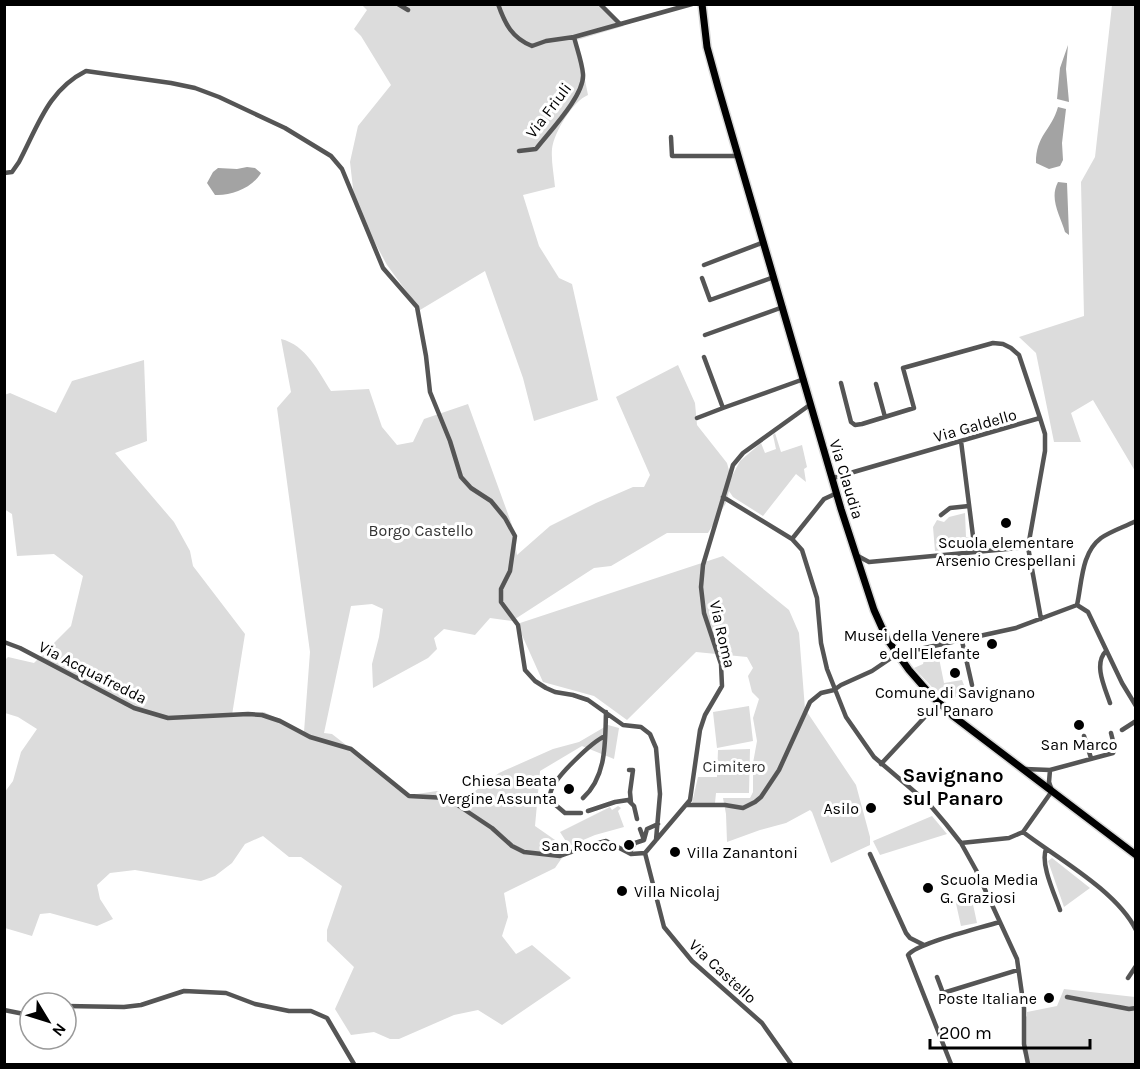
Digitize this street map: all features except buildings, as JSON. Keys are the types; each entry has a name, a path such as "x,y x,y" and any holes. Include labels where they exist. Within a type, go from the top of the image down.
{"main road":[{"name":"Via Claudia","path":"702,4 707,47 738,156 856,555 874,610 887,639 938,702 1136,855"}],"street":[{"path":"398,4 408,10"},
{"path":"498,4 504,22 512,34 532,46 546,41 574,37 692,4"},
{"path":"600,4 619,23"},
{"name":"Via Friuli","path":"519,151 536,149 577,96 582,86 583,75 574,37"},
{"path":"4,173 12,172 19,162 56,93 74,77 86,71 195,88 285,128 331,156 342,169 350,185 358,210 384,268 417,307 430,392 450,441 461,477 471,488 490,501 505,518 515,537 510,571 501,589 501,602 518,625 525,670 535,681 555,693 588,700 623,725 646,730 654,738 660,794 656,840"},
{"path":"670,137 672,156 738,156"},
{"path":"704,265 764,242"},
{"path":"702,278 710,300 774,277"},
{"path":"705,335 783,306"},
{"name":"Via Galdello","path":"833,478 1040,418 1019,355 1003,344 993,343 903,368 914,408 862,424 853,424 841,383"},
{"path":"704,357 723,408"},
{"path":"697,418 804,380"},
{"path":"876,384 885,417"},
{"name":"Via Roma","path":"645,853 687,805 692,794 700,730 705,715 722,686 721,664 704,613 701,587 703,565 733,465 742,453 811,404"},
{"path":"1040,418 1045,434 1045,452 1028,547 1041,619"},
{"path":"961,441 975,552"},
{"path":"792,539 824,499 837,493"},
{"path":"723,497 792,539 802,550 817,598 821,643 834,690 846,717 881,764 929,804 961,843 976,870 1017,959 1024,1008 1024,1044 1028,1065"},
{"path":"941,515 950,508 969,506"},
{"path":"1077,605 1088,554 1099,540 1136,521"},
{"path":"856,555 869,562 1028,547"},
{"path":"861,571 869,562"},
{"path":"687,805 743,808 755,802 779,770 810,702 821,693 834,690 872,671 897,654 1016,628 1077,605"},
{"path":"1077,605 1088,612 1136,706"},
{"path":"962,641 972,685"},
{"name":"Via Acquafredda","path":"4,642 20,648 71,677 134,708 151,714 168,718 262,715 280,721 310,737 351,749 409,796 447,798 492,828 512,846 524,852 560,856 594,843 606,841 629,853"},
{"path":"1106,651 1102,655 1100,670 1110,703"},
{"path":"881,764 936,705"},
{"path":"582,798 588,793 602,767 606,712"},
{"path":"1122,730 1136,721"},
{"path":"1037,780 1039,774 1115,752 1111,733"},
{"path":"581,813 565,813 560,809 551,801 552,788 580,757 605,736"},
{"path":"1084,736 1091,758"},
{"path":"1022,769 1048,771"},
{"path":"629,770 633,770 630,792 637,819"},
{"path":"961,843 1009,838 1023,832 1052,791 1048,771"},
{"path":"588,812 622,800 631,803"},
{"path":"644,840 646,829 658,824"},
{"path":"640,829 644,840"},
{"path":"1023,832 1108,895 1126,914 1136,930"},
{"path":"644,840 635,843 629,853 636,855 645,853"},
{"path":"1046,849 1044,857 1046,868 1060,910"},
{"name":"Via Castello","path":"645,853 664,927 692,961 762,1023 791,1065"},
{"path":"870,854 906,933 910,939 924,945"},
{"path":"951,1065 908,955 909,952 924,945 999,922"},
{"path":"1128,978 1136,966"},
{"path":"937,977 943,993 1018,970"},
{"path":"78,1006 141,1005 184,992 226,993 255,1004 288,1011 311,1011 327,1018 354,1065"},
{"path":"1067,997 1129,1009 1136,1008"}],"green space":[{"path":"362,5 601,5 624,26 577,40 588,95 571,110 560,126 554,142 552,158 555,187 523,195 539,246 559,278 572,284 598,400 534,421 523,378 485,271 420,310 387,265 355,206 350,162 358,126 391,85 361,36 354,29 367,10"},
{"path":"1112,5 1135,5 1135,471 1093,400 1071,413 1081,442 1054,442 1036,353 1019,337 1084,316 1081,182 1095,157"},
{"name":"Borgo Castello","path":"281,339 290,342 304,353 331,391 369,389 382,427 397,445 413,442 424,419 468,404 512,525 517,555 550,526 633,487 644,487 650,475 616,397 678,365 695,403 697,425 727,463 731,478 740,461 761,443 765,453 776,449 773,435 775,433 781,452 802,445 807,467 804,469 806,482 796,474 763,516 733,497 729,491 726,503 708,533 667,533 611,566 594,568 512,621 490,618 475,635 444,629 434,638 437,649 428,658 373,688 372,664 383,609 372,604 351,606 324,733 332,734 410,795 437,791 466,798 499,773 553,749 579,742 608,725 619,728 614,759 582,746 540,771 535,826 568,849 555,868 504,893 508,917 502,936 516,954 532,945 571,978 502,1025 478,1010 454,1015 399,1039 390,1039 374,1032 351,1035 335,1009 354,967 327,941 327,930 342,886 301,857 289,857 263,836 245,844 232,863 215,876 201,881 135,870 110,873 97,885 100,899 113,919 97,926 50,913 40,914 32,936 5,928 4,793 13,781 21,752 37,729 18,717 5,713 5,660 8,657 34,663 71,626 83,576 54,554 17,556 12,514 4,509 4,395 10,393 56,413 72,381 144,360 147,441 115,453 174,522 190,551 193,566 245,634 232,715 264,712 304,732 310,652 277,408 291,392"},
{"path":"965,513 966,537 969,537 970,547 935,551 933,527 937,520 944,522 949,517"},
{"path":"723,556 789,610 799,633 805,709 856,785 870,837 870,845 831,863 810,810 786,823 727,842 723,798 750,798 753,792 753,763 757,741 753,718 759,699 752,692 748,676 753,668 747,657 696,652 627,720 594,696 543,682 517,624"},
{"path":"938,653 944,683 962,680 967,693 945,701 914,668 923,664 922,656"},
{"name":"Cimitero","path":"749,706 753,741 717,748 713,712"},
{"name":"Cimitero","path":"750,749 749,793 716,793 715,803 692,803 698,777 717,777 718,750"},
{"path":"618,806 621,808 618,811 624,827 595,835 569,846 560,832 610,807 612,810"},
{"path":"932,816 947,834 880,855 873,841"},
{"path":"1052,858 1090,888 1064,907 1048,861"},
{"path":"971,895 977,923 961,926 955,899"},
{"path":"1064,989 1135,997 1135,1064 1028,1064 1022,1050 1023,1020 1027,1012 1057,1006"}],"shaded area":[{"path":"1068,45 1066,69 1069,102 1057,99 1060,68"},
{"path":"1058,107 1066,109 1062,143 1063,160 1060,166 1049,169 1036,163 1038,146"},
{"path":"218,168 255,168 261,173 241,190 215,195 207,183"},
{"path":"1058,182 1067,183 1069,235 1065,232 1055,201"}],"place":[{"name":"Scuola elementare Arsenio Crespellani","path":"1006,523"},
{"name":"Musei della Venere e dell'Elefante","path":"992,644"},
{"name":"Comune di Savignano sul Panaro","path":"955,673"},
{"name":"San Marco","path":"1079,725"},
{"name":"Chiesa Beata Vergine Assunta","path":"569,789"},
{"name":"Asilo","path":"871,808"},
{"name":"San Rocco","path":"629,845"},
{"name":"Villa Zanantoni","path":"675,852"},
{"name":"Scuola Media G. Graziosi","path":"928,888"},
{"name":"Villa Nicolaj","path":"622,891"},
{"name":"Poste Italiane","path":"1049,998"}],"district":[{"name":"Savignano sul Panaro","path":"953,786"}]}
